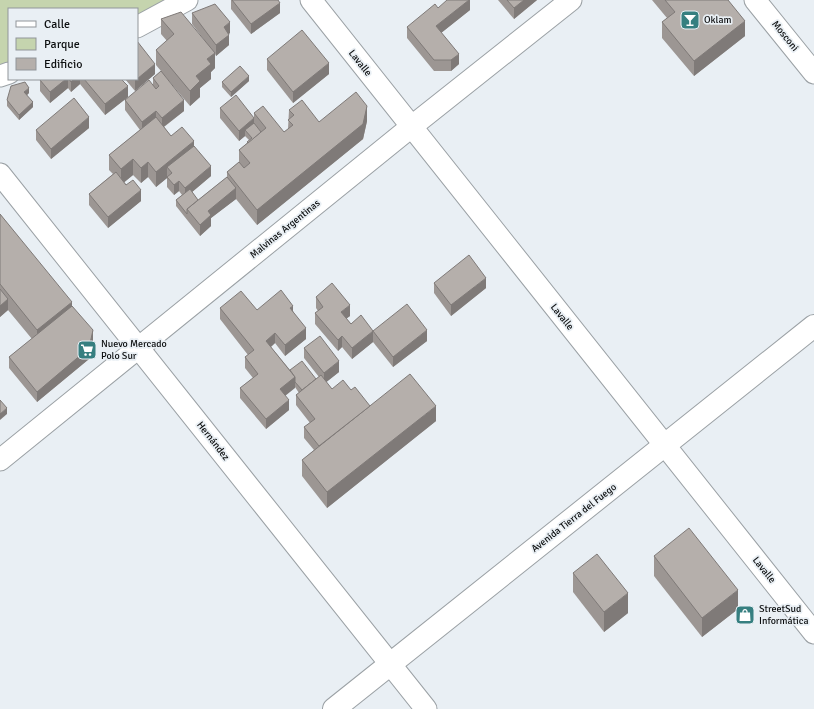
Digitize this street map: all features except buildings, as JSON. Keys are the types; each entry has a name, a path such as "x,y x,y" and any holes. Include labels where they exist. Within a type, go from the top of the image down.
{"street":[{"path":"138,26 187,0"},
{"name":"Lavalle","path":"311,0 410,127 814,634"},
{"name":"Malvinas Argentinas","path":"0,460 410,127 571,0"},
{"name":"Mosconi","path":"755,0 814,73"},
{"name":"Hernández","path":"0,174 139,347 324,583 426,709"},
{"name":"Avenida Tierra del Fuego","path":"334,709 814,326"}],"green space":[{"path":"0,0 187,0 138,26 138,8 8,8 8,73 0,76"}],"place":[{"name":"Oklam","path":"690,20"},
{"name":"Nuevo Mercado Polo Sur","path":"87,350"},
{"name":"StreetSud Informática","path":"745,615"}]}
